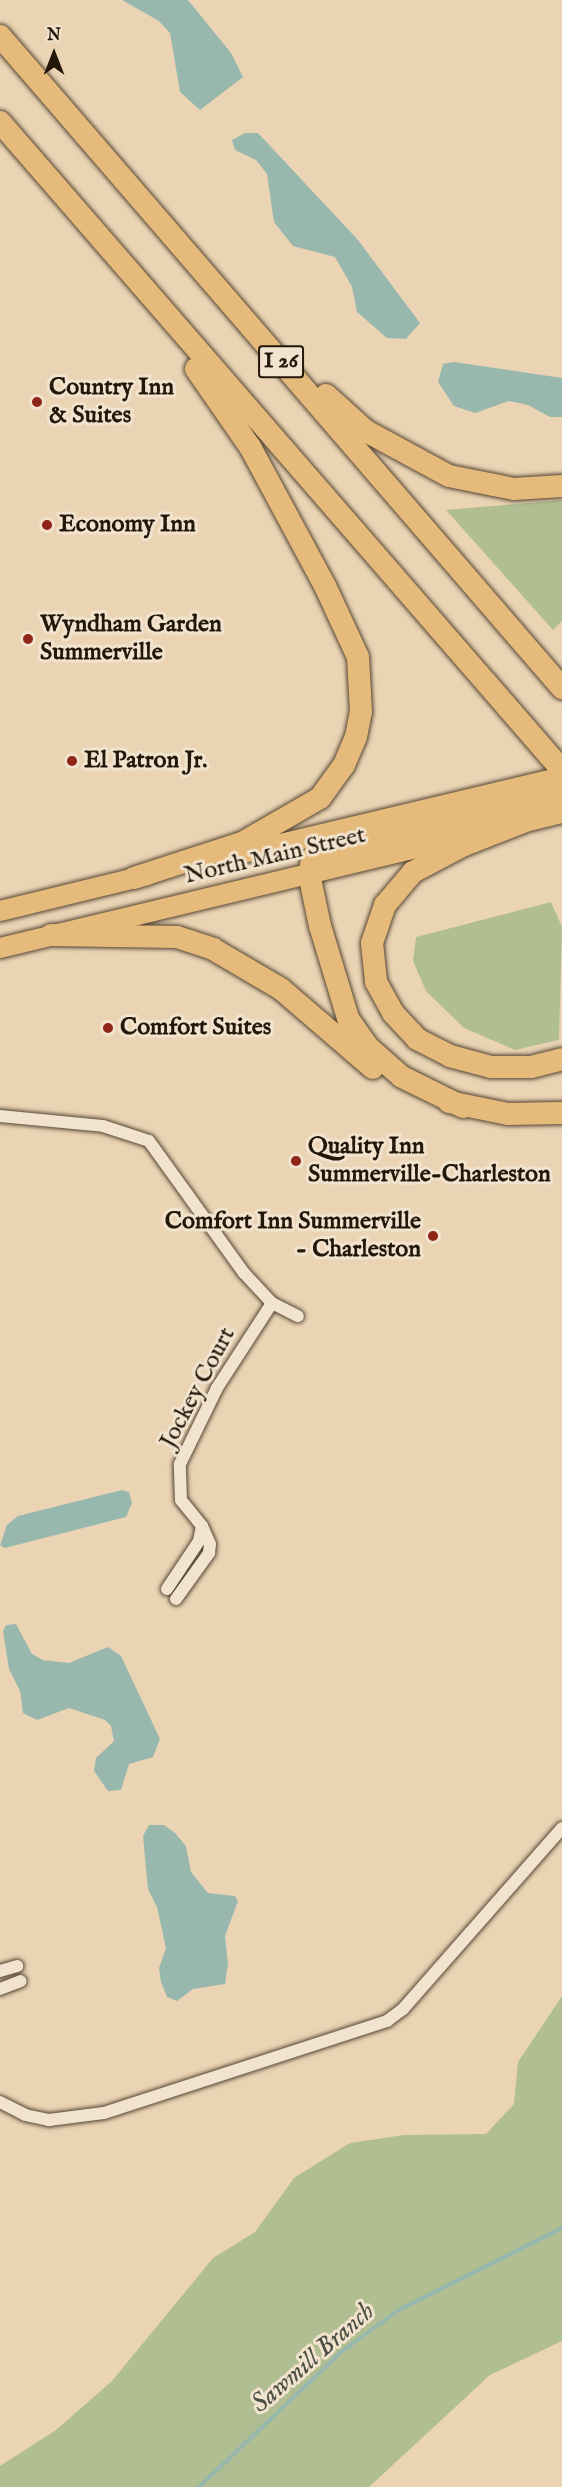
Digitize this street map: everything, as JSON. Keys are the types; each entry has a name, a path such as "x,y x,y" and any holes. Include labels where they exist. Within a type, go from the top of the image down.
{"highway":[{"name":"I 26","path":"0,36 249,326 441,544 562,688"},
{"name":"I 26","path":"0,122 143,291 560,770"},
{"path":"134,878 242,843 320,798 344,765 357,737 362,688 358,657 325,586 250,447 143,291"},
{"path":"249,326 366,431 417,462 478,485 514,489 562,486"},
{"path":"463,1107 402,1077 368,1047 348,1018 320,926 309,874 313,857 562,796"},
{"path":"510,808 464,845 413,872 385,905 372,943 376,982 393,1013 417,1039 450,1056 491,1067 531,1067 562,1059"},
{"path":"51,936 177,937 213,949 281,989 368,1064 406,1089 463,1107 508,1114 562,1113"}],"main road":[{"name":"North Main Street","path":"510,808 560,770"},
{"name":"North Main Street","path":"0,911 134,878 510,808 562,813"},
{"name":"North Main Street","path":"0,948 309,874"}],"street":[{"path":"0,1116 103,1126 149,1141 244,1273 272,1303 298,1316"},
{"name":"Jockey Court","path":"176,1599 209,1552 202,1526 181,1500 180,1464 222,1379 272,1303"},
{"path":"167,1589 199,1541 202,1526"},
{"path":"0,2102 25,2115 49,2120 104,2113 308,2043 387,2021 403,2008 562,1828"},
{"path":"0,1971 17,1966"},
{"path":"0,1989 21,1981"}],"green space":[{"path":"562,500 562,621 553,630 446,510"},
{"path":"551,902 562,927 559,1040 515,1050 464,1028 426,991 413,961 416,937"},
{"path":"562,1996 562,2341 490,2375 369,2487 0,2487 0,2466 56,2430 112,2381 213,2258 255,2232 294,2178 350,2143 404,2135 486,2134 514,2104 518,2062"}],"water":[{"path":"122,0 188,0 231,53 243,77 200,110 180,92 170,33 159,21"},
{"path":"245,133 258,133 358,240 420,323 406,339 387,338 357,312 352,287 335,257 293,246 274,222 267,174 256,160 235,150 232,140"},
{"path":"454,362 562,378 562,417 550,417 528,405 509,401 475,413 454,406 438,382 443,364"},
{"path":"122,1490 129,1492 132,1503 126,1517 5,1548 0,1545 7,1525 18,1516"},
{"path":"16,1624 32,1654 43,1660 69,1663 108,1647 121,1656 160,1739 153,1757 129,1764 121,1790 108,1791 94,1771 96,1758 114,1741 111,1726 105,1720 69,1708 37,1720 23,1713 20,1691 9,1669 3,1631 6,1625"},
{"path":"149,1825 164,1825 175,1833 186,1846 191,1872 208,1893 235,1896 238,1901 225,1936 228,1963 225,1984 193,1989 177,2001 167,1997 161,1982 159,1968 166,1948 157,1907 148,1889 143,1836"}],"waterway":[{"name":"Sawmill Branch","path":"199,2487 340,2353 397,2311 562,2228"}],"place":[{"name":"Country Inn & Suites","path":"37,402"},
{"name":"Economy Inn","path":"47,525"},
{"name":"Wyndham Garden Summerville","path":"28,639"},
{"name":"El Patron Jr.","path":"72,761"},
{"name":"Comfort Suites","path":"108,1028"},
{"name":"Quality Inn Summerville-Charleston","path":"296,1161"},
{"name":"Comfort Inn Summerville - Charleston","path":"433,1236"}]}
